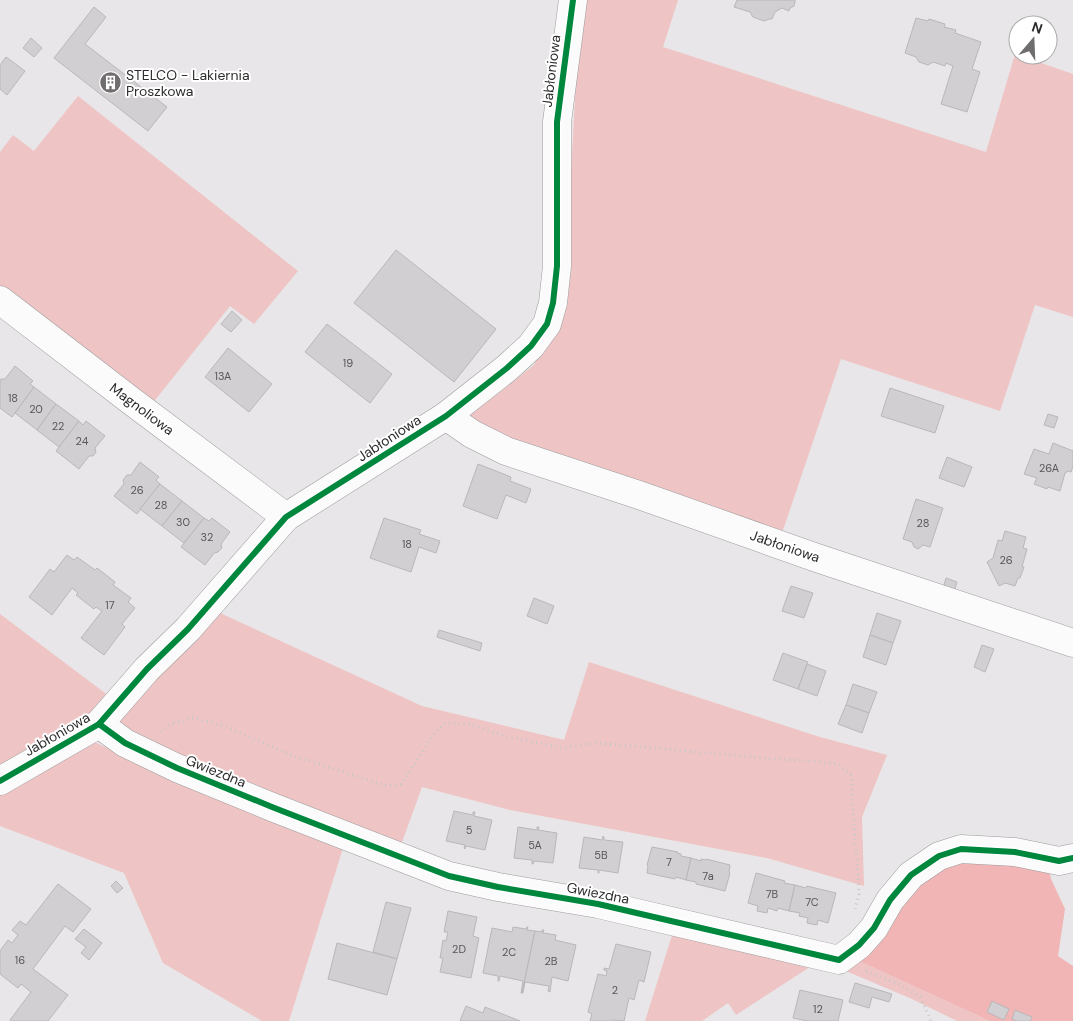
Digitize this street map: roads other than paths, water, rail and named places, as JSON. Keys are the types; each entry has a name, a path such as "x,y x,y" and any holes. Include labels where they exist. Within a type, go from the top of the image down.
{"street":[{"name":"Jabłoniowa","path":"0,781 99,724 147,669 188,629 286,517 446,416 507,368 530,346 547,324 553,303 558,266 557,122 573,0"},
{"name":"Magnoliowa","path":"0,300 286,517"},
{"name":"Jabłoniowa","path":"446,416 472,434 506,451 639,495 826,561 1073,643"},
{"name":"Gwiezdna","path":"99,724 125,742 177,768 449,876 498,887 598,904 839,960 859,945 874,928 890,900 911,875 939,856 961,849 1015,852 1059,861 1073,858"}],"place":[{"name":"STELCO - Lakiernia Proszkowa","path":"110,83"}]}
